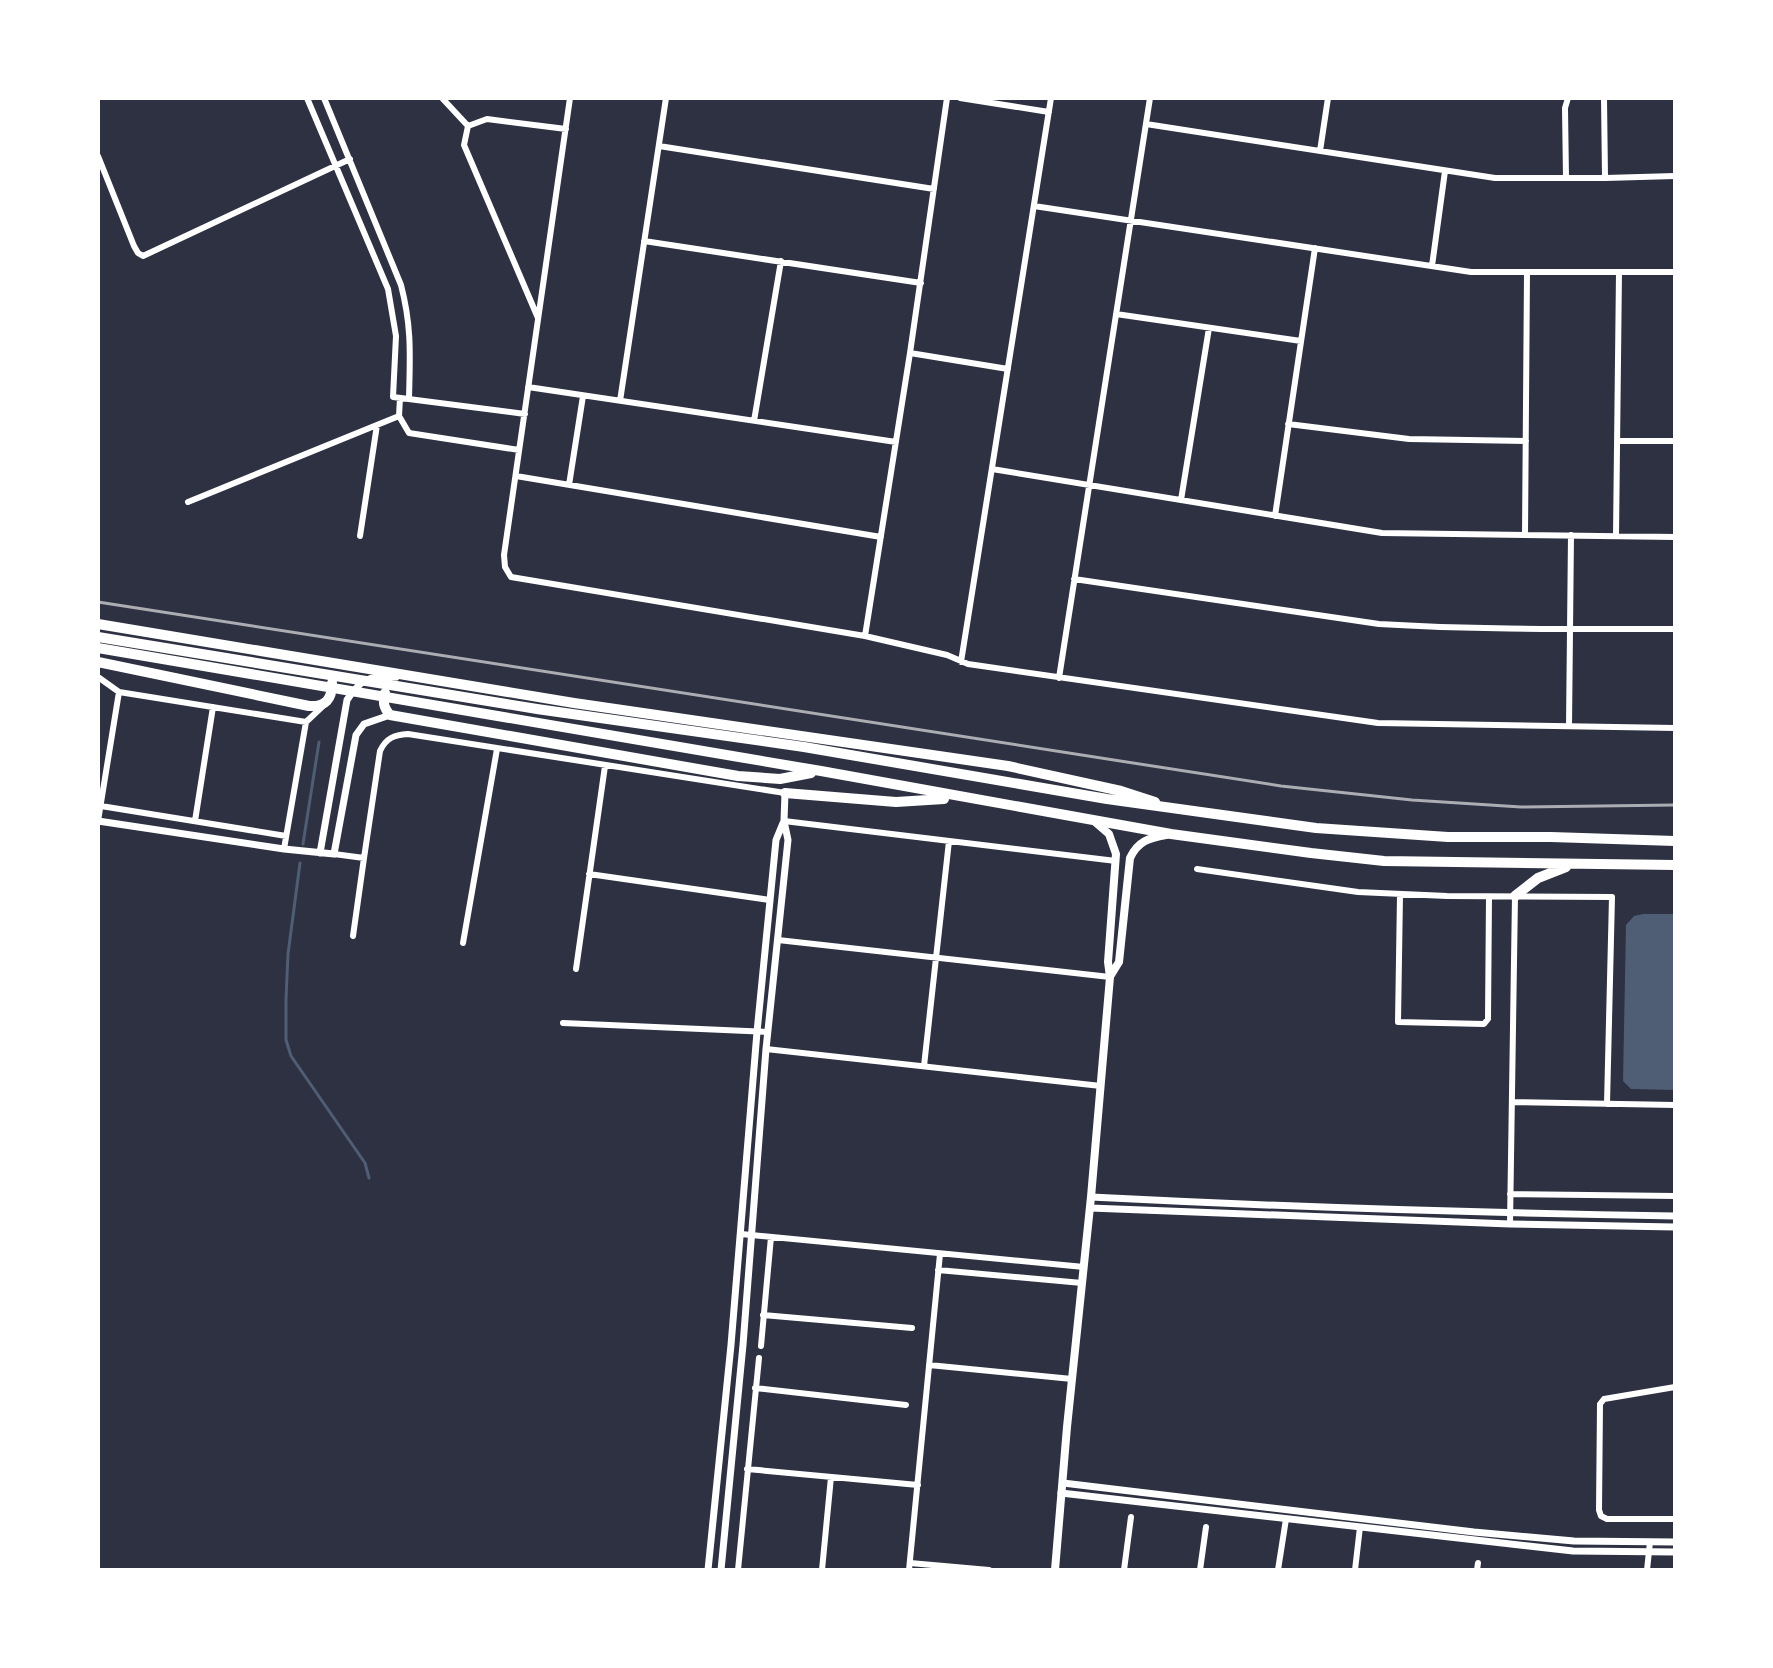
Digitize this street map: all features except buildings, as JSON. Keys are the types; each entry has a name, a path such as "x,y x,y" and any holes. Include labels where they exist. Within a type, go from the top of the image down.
{"highway":[{"path":"98,624 574,703 1008,766 1121,791 1184,811"},
{"path":"98,637 537,709 804,747 1184,811 1316,828 1448,837 1675,841"},
{"path":"98,648 1171,834 1384,861 1675,865"},
{"path":"98,662 309,706 323,706 331,695 330,672 311,660"},
{"path":"413,677 385,691 383,703 390,715 738,776 780,779 821,771"},
{"path":"785,793 896,802 962,798"},
{"path":"1515,896 1538,878 1572,864"}],"main road":[{"path":"1055,1570 1110,977 1108,962 1115,847 1109,834 1094,820"},
{"path":"1110,977 1119,962 1130,858 1134,849 1145,839 1171,834"}],"street":[{"path":"307,98 388,289 396,336 399,416 409,433 519,450"},
{"path":"324,98 391,258 408,309 411,337 409,399"},
{"path":"442,98 468,126"},
{"path":"570,98 504,555 507,571 515,578 865,636 947,655 961,662 1378,723 1675,728"},
{"path":"620,401 666,98"},
{"path":"865,636 947,98"},
{"path":"960,98 1049,112"},
{"path":"961,662 1051,98"},
{"path":"1059,678 1150,98"},
{"path":"1320,151 1328,98"},
{"path":"1566,178 1565,108 1568,98"},
{"path":"1604,98 1605,178"},
{"path":"468,126 487,119 566,129"},
{"path":"1146,124 1495,178 1675,176"},
{"path":"468,126 464,145 538,318"},
{"path":"659,146 934,189"},
{"path":"98,156 134,246 143,256 350,159"},
{"path":"1432,266 1445,171"},
{"path":"1034,206 1471,272 1675,272"},
{"path":"644,241 921,283"},
{"path":"1275,516 1315,248"},
{"path":"754,421 781,261"},
{"path":"1525,535 1527,272"},
{"path":"1616,536 1619,272"},
{"path":"1116,314 1301,341"},
{"path":"1181,500 1209,328"},
{"path":"910,353 1008,369"},
{"path":"528,387 896,442"},
{"path":"569,485 583,396"},
{"path":"397,397 525,414"},
{"path":"188,502 399,416"},
{"path":"1288,424 1409,439 1526,441"},
{"path":"360,536 377,425"},
{"path":"1618,441 1675,441"},
{"path":"992,469 1382,533 1675,537"},
{"path":"516,476 881,537"},
{"path":"1569,726 1571,535"},
{"path":"1074,579 1379,624 1675,629"},
{"path":"98,677 119,692 306,722"},
{"path":"320,853 347,700 357,685 365,680 413,677"},
{"path":"119,692 98,821 364,858"},
{"path":"284,849 306,722 323,706"},
{"path":"195,821 213,707"},
{"path":"334,854 356,735 364,724 390,715"},
{"path":"353,936 380,751 384,743 398,735 408,734 785,793 784,821 788,840 766,1049 721,1570"},
{"path":"463,943 497,749"},
{"path":"576,969 605,766"},
{"path":"101,806 286,836"},
{"path":"784,821 1116,861"},
{"path":"708,1570 776,840 784,821"},
{"path":"924,1066 949,841"},
{"path":"1197,869 1347,891 1400,895 1612,897 1607,1104"},
{"path":"589,874 770,900"},
{"path":"1400,895 1398,1022 1484,1024 1488,1019 1489,897"},
{"path":"1510,1224 1515,896"},
{"path":"778,940 1110,977"},
{"path":"563,1023 768,1032"},
{"path":"766,1049 1101,1086"},
{"path":"1512,1102 1675,1105"},
{"path":"1510,1194 1675,1196"},
{"path":"1091,1197 1200,1203 1675,1216"},
{"path":"1090,1208 1675,1227"},
{"path":"741,1234 1084,1267"},
{"path":"761,1346 771,1237"},
{"path":"940,1254 910,1566 989,1570"},
{"path":"938,1270 1082,1283"},
{"path":"763,1315 912,1328"},
{"path":"738,1570 759,1358"},
{"path":"929,1365 1072,1379"},
{"path":"1675,1387 1602,1401 1599,1495 1599,1513 1604,1518 1675,1519"},
{"path":"755,1388 906,1405"},
{"path":"747,1469 918,1485"},
{"path":"822,1570 831,1477"},
{"path":"1062,1488 1574,1541 1675,1542"},
{"path":"1062,1488 1302,1521 1573,1551 1675,1552"},
{"path":"1278,1570 1288,1509"},
{"path":"1302,1521 1303,1511"},
{"path":"1124,1570 1131,1517"},
{"path":"1200,1570 1206,1527"},
{"path":"1355,1570 1360,1527"},
{"path":"1573,1551 1574,1541"},
{"path":"1647,1570 1650,1542"}],"water":[{"path":"1675,914 1675,1090 1631,1089 1623,1081 1626,925 1634,916"}],"waterway":[{"path":"303,844 319,742"},
{"path":"300,863 288,954 286,1040 291,1056 365,1163 369,1178"}],"railway":[{"path":"98,602 1281,786 1412,800 1521,807 1675,805"}]}
